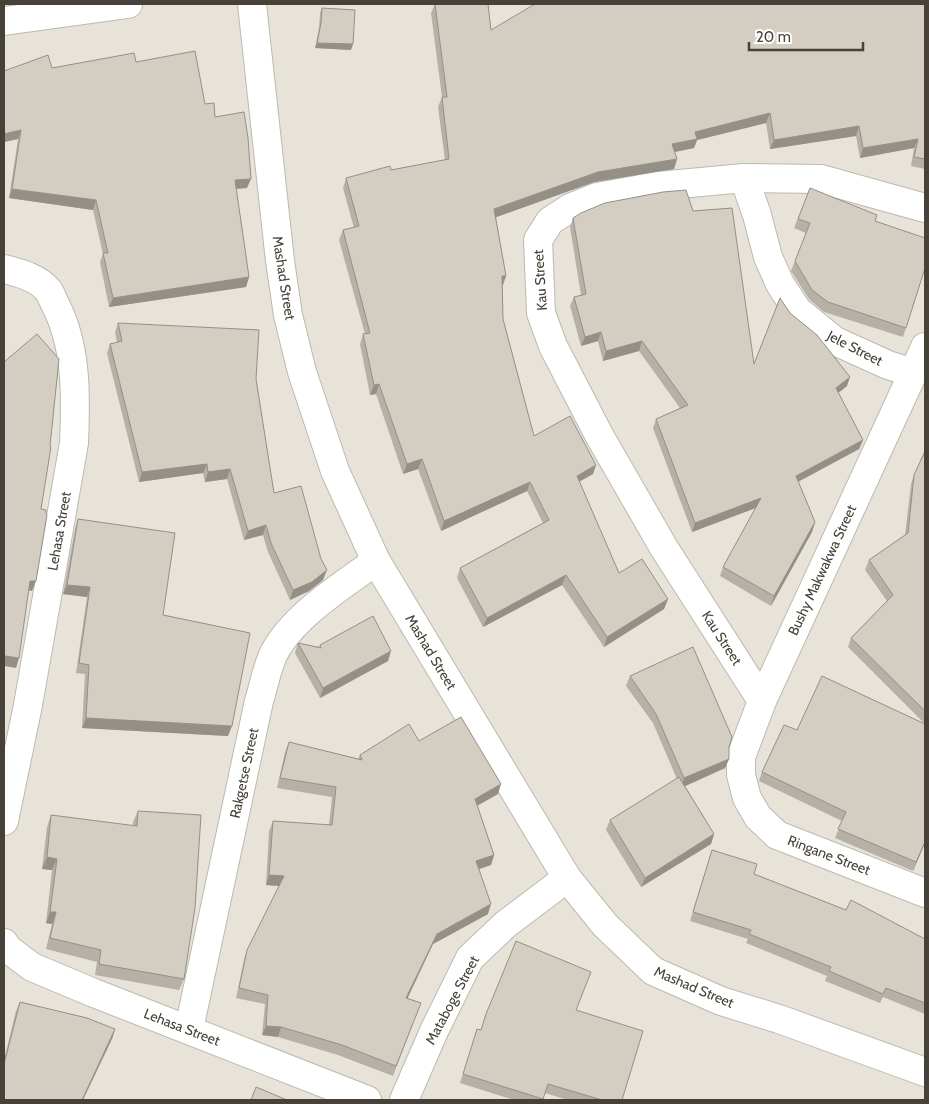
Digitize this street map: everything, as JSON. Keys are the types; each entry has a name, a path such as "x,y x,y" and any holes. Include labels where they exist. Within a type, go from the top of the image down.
{"street":[{"path":"4,21 128,4"},
{"name":"Mashad Street","path":"252,4 280,261 288,314 302,372 335,471 376,561 567,878 605,925 653,971 721,1000 925,1072"},
{"name":"Kau Street","path":"762,700 664,548 591,419 553,346 541,313 538,240 550,221 570,208 597,197 658,186 744,178 820,179 925,208"},
{"name":"Jele Street","path":"744,178 758,215 768,257 780,284 797,310 836,341 888,365 913,374"},
{"name":"Lehasa Street","path":"4,269 35,280 48,290 60,315 70,350 76,399 74,443 28,705 4,822"},
{"name":"Bushy Makwakwa Street","path":"747,798 741,775 741,758 762,700 925,347"},
{"name":"Rakgetse Street","path":"189,1029 259,701 273,655 284,636 305,615 376,561"},
{"name":"Ringane Street","path":"747,798 758,817 777,835 925,892"},
{"name":"Mataboge Street","path":"404,1100 434,1031 470,958 506,924 567,878"},
{"name":"Lehasa Street","path":"4,943 8,949 32,967 367,1100"}],"shaded area":[{"path":"4,4 925,4 925,1100 4,1100"}],"building":[{"path":"435,4 488,4 491,30 535,4 925,4 925,159 914,157 918,139 863,148 859,126 774,140 770,113 695,132 697,139 672,144 677,159 598,172 494,209 506,276 502,276 503,319 534,436 570,416 596,465 577,476 619,573 642,559 668,599 607,637 566,575 487,618 460,568 549,520 530,482 444,521 422,459 407,464 379,384 374,385 363,334 370,333 343,230 359,226 346,178 390,166 391,170 449,159 442,97 447,97"},
{"path":"322,8 355,10 353,44 317,43"},
{"path":"195,51 205,104 214,103 215,117 244,112 251,179 235,180 249,277 113,298 103,253 108,253 96,200 12,189 21,130 4,134 4,71 48,55 52,68 134,53 136,62"},
{"path":"810,188 877,215 875,221 925,238 925,268 906,328 828,302 812,290 795,261 810,223 798,219"},
{"path":"686,190 693,211 732,208 754,364 780,298 790,313 817,335 850,377 836,388 863,440 796,476 815,522 774,596 723,567 761,498 695,523 656,419 688,405 642,341 606,351 601,332 585,337 574,297 586,294 573,218 605,203 663,192"},
{"path":"118,323 259,330 256,379 274,493 301,486 321,559 327,570 312,582 293,590 271,543 266,525 248,531 230,469 208,472 207,464 142,472 110,344 122,341"},
{"path":"37,334 59,359 51,447 41,509 46,510 47,515 36,581 30,581 19,658 5,656 4,665 4,362"},
{"path":"925,451 925,711 851,638 893,595 869,560 908,533 914,475"},
{"path":"78,519 175,533 163,615 250,633 232,726 86,718 89,665 79,663 90,587 67,585"},
{"path":"373,616 391,651 323,688 298,643 321,648 320,645"},
{"path":"693,647 732,737 729,747 729,759 684,778 656,714 630,676"},
{"path":"822,676 925,724 925,842 916,862 838,829 846,812 762,772 784,725 797,730"},
{"path":"461,717 501,784 475,799 494,855 476,861 491,904 437,934 406,998 421,1003 396,1066 342,1045 281,1027 266,1026 268,995 239,988 247,950 284,876 269,875 273,821 332,825 336,787 280,778 289,742 362,760 360,755 409,724 419,741"},
{"path":"679,777 714,834 645,878 610,820"},
{"path":"138,811 201,815 195,908 184,979 99,964 101,950 50,938 56,912 50,912 57,859 47,857 51,815 137,826"},
{"path":"712,850 757,864 754,874 846,910 851,900 925,939 925,1003 886,988 883,994 829,971 831,967 749,934 751,930 693,912"},
{"path":"516,941 591,972 576,1010 643,1031 622,1100 602,1100 548,1084 543,1099 463,1074 477,1029 481,1030"},
{"path":"20,1002 87,1018 115,1029 82,1100 4,1100 4,1060"},
{"path":"256,1087 287,1100 251,1100"}]}
